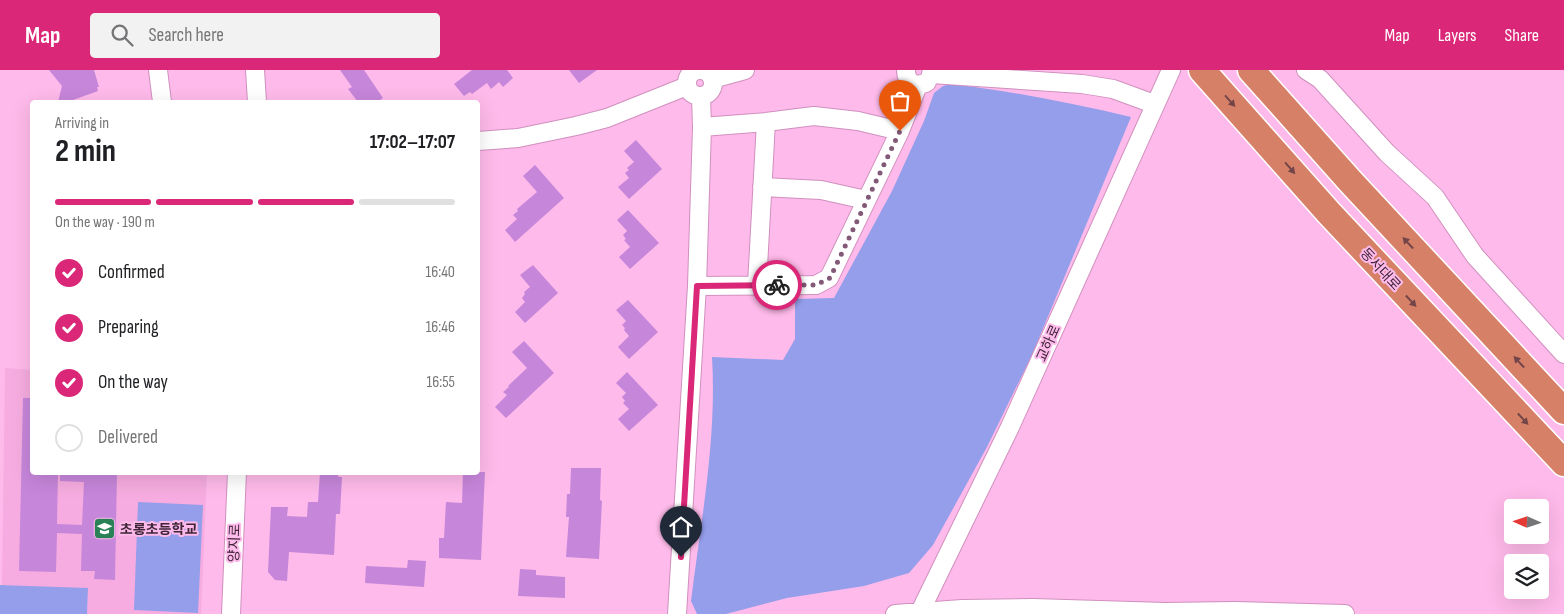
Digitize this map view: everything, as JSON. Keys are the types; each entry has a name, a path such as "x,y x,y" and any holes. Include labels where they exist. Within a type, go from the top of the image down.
{"highway":[{"name":"동서대로","path":"1202,70 1329,213 1564,463"},
{"path":"1251,70 1357,188 1564,411"}],"street":[{"path":"158,70 162,100"},
{"path":"255,70 258,100"},
{"path":"677,614 697,286 702,127 690,75 745,70"},
{"path":"905,70 908,80 927,76 1082,84 1113,89 1154,104"},
{"name":"교하로","path":"920,613 1010,427 1154,104 1171,70"},
{"path":"1306,70 1320,79 1387,154 1435,197 1475,256 1564,354"},
{"path":"480,141 518,138 576,126 694,91 705,95 711,90 702,73"},
{"path":"697,286 816,285 830,278 927,76"},
{"path":"702,127 814,116 858,121 900,131"},
{"path":"757,285 766,122"},
{"path":"762,187 821,190 866,200"},
{"name":"양지로","path":"231,614 237,475"},
{"path":"895,614 1033,608 1344,614"}],"shaded area":[{"path":"951,84 1041,98 1131,117 1032,355 987,447 933,545 909,573 864,586 787,598 726,614 697,614 691,601 710,449 713,388 712,357 783,360 795,339 795,299 834,298 892,191 924,121 934,93 943,86"},
{"name":"초롱초등학교","path":"5,368 30,370 30,475 207,475 201,614 87,614 88,589 2,585"},
{"path":"138,502 203,505 198,613 134,610"},
{"path":"0,585 88,588 87,614 0,614"}],"building":[{"path":"49,70 94,70 99,87 97,87 98,91 73,100 58,100 62,86"},
{"path":"340,70 364,70 383,98 380,100 356,100 348,89 352,87"},
{"path":"472,70 507,70 513,78 503,87 499,82 491,89 487,83 472,94 470,92 464,96 454,84"},
{"path":"569,70 597,70 579,83"},
{"path":"636,140 662,169 629,199 618,187 629,178 625,173 629,170 627,168 634,162 624,151"},
{"path":"535,165 564,198 515,242 505,230 517,219 513,215 518,211 517,209 537,192 523,176"},
{"path":"628,210 659,243 630,269 619,257 630,247 624,240 626,239 623,235 627,231 617,220"},
{"path":"533,265 558,293 525,323 515,312 525,302 522,298 525,294 524,292 530,287 520,275"},
{"path":"628,300 658,332 629,359 618,347 629,336 622,325 626,321 616,310"},
{"path":"524,341 554,373 506,418 495,407 507,395 503,392 527,368 512,352"},
{"path":"627,372 658,405 629,431 618,419 629,409 623,403 625,401 622,397 626,393 616,383"},
{"path":"23,398 30,398 30,475 58,475 57,524 82,525 84,482 60,481 60,475 117,475 115,580 94,579 95,571 81,571 82,534 57,533 56,572 19,571"},
{"path":"571,468 601,468 600,500 602,501 599,559 566,557 569,517 566,517 567,494 570,494"},
{"path":"480,472 485,472 481,560 439,558 439,538 444,538 446,502 462,503 463,475 480,475"},
{"path":"320,475 338,475 338,477 342,477 340,514 336,514 334,555 289,552 287,581 275,580 268,572 271,507 288,507 287,516 307,517 308,502 318,502"},
{"path":"408,560 426,561 424,587 365,583 366,566 407,568"},
{"path":"520,569 536,570 536,575 565,577 565,598 518,596"}],"way so far":[{"path":"777,285 816,285 830,278 900,131"}],"place":[{"name":"초롱초등학교","path":"104,529"}],"route":[{"path":"681,557 697,286 777,285"}]}
